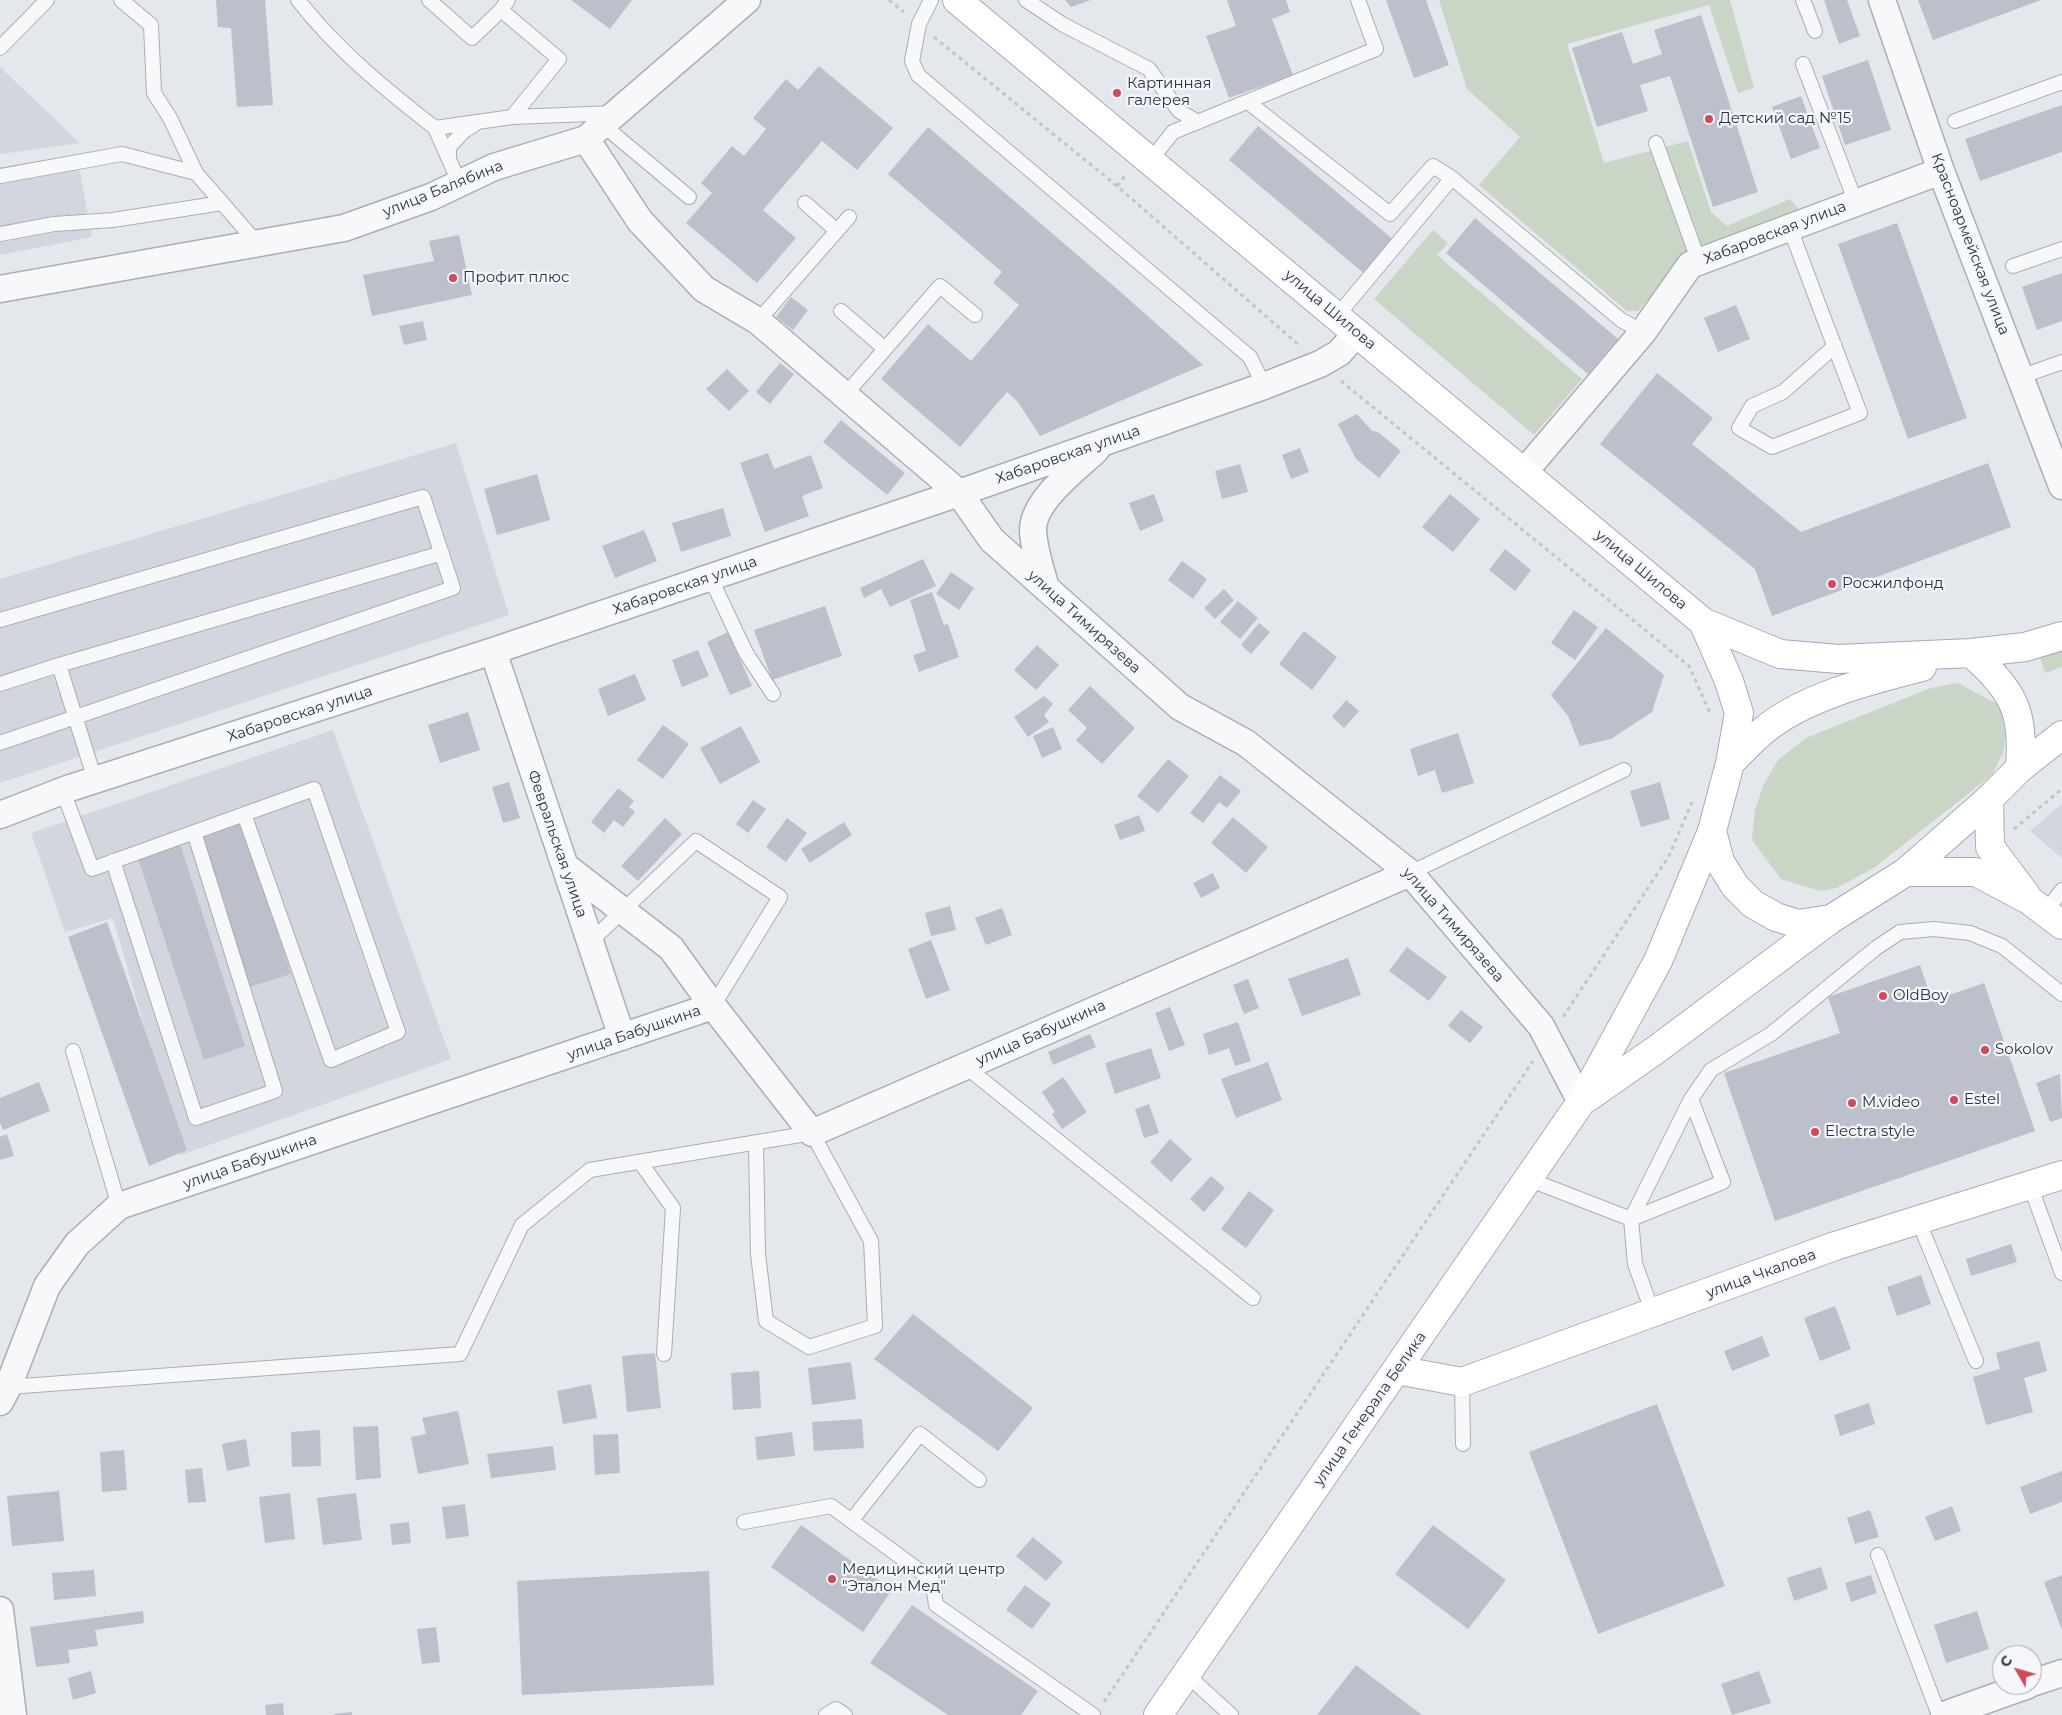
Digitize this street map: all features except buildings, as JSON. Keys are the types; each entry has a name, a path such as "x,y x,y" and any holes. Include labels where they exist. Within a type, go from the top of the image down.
{"main road":[{"name":"улица Шилова","path":"957,0 1702,622"},
{"path":"1702,622 1780,654 1838,659 1971,653 2026,648 2062,636"},
{"path":"1581,1102 1658,961 1712,832 1730,763 1739,713 1729,681 1702,622"},
{"path":"1730,763 1764,730 1801,706 1877,679 1971,653"},
{"path":"1971,653 1995,675 2015,705 2022,738 2020,768"},
{"path":"1581,1102 1657,1049 1831,919 1906,872 1989,799 2020,768 2062,735"},
{"path":"1989,799 1990,847 2046,912"},
{"path":"1712,832 1720,862 1735,886 1754,904 1776,917 1798,924 1831,919"},
{"path":"1906,872 1976,872 2046,912"},
{"name":"улица Генерала Белика","path":"1158,1715 1581,1102"},
{"name":"улица Чкалова","path":"1462,1382 1835,1246 2062,1175"},
{"path":"1397,1370 1462,1382"}],"street":[{"name":"улица Балябина","path":"0,289 344,228 431,197 454,171 494,167 602,126 747,0"},
{"name":"Красноармейская улица","path":"1882,0 1941,171 2062,486"},
{"name":"улица Тимирязева","path":"602,126 640,221 704,289 758,320 959,493 992,540 1180,707 1246,743 1410,873 1541,1026 1581,1102"},
{"name":"Хабаровская улица","path":"1524,472 1643,332 1690,265 1941,171"},
{"name":"Хабаровская улица","path":"0,815 96,780 493,651 959,493 1264,386 1320,364 1339,352 1347,324"},
{"path":"1046,588 1037,556 1033,529 1039,507 1066,478 1106,442"},
{"name":"Февральская улица","path":"493,651 622,1037"},
{"path":"565,866 671,948 714,1006"},
{"name":"улица Бабушкина","path":"4,1395 47,1286 77,1244 119,1206 714,1006 812,1133 1410,873"},
{"path":"0,1610 13,1715"},
{"path":"2042,1680 2062,1673"},
{"path":"1944,1715 2000,1695"}],"lane":[{"path":"0,48 47,0"},
{"path":"121,0 151,25 154,93 170,118 196,173 257,243"},
{"path":"298,0 333,41 382,86 435,128 454,171"},
{"path":"429,0 472,38 505,5 559,59 512,117"},
{"path":"931,0 919,24 912,61 918,75 1250,357 1264,386"},
{"path":"1026,0 1062,24 1150,70 1179,111 1198,122"},
{"path":"1150,160 1173,132 1376,49 1358,0"},
{"path":"1803,0 1815,31"},
{"path":"1803,64 1856,203"},
{"path":"1955,121 2062,82"},
{"path":"1248,102 1390,214 1433,166 1452,178 1621,320 1643,332"},
{"path":"435,128 512,117 602,126 689,198"},
{"path":"454,171 449,146 464,131 479,123"},
{"path":"1656,143 1699,262"},
{"path":"0,176 122,154 196,173"},
{"path":"1347,324 1452,178"},
{"path":"0,234 54,224 113,220 222,203"},
{"path":"805,203 837,231"},
{"path":"758,320 849,218"},
{"path":"1790,228 1860,413 1772,447 1739,428 1752,406 1782,392 1834,346"},
{"path":"2013,266 2062,249"},
{"path":"845,395 940,286 975,315"},
{"path":"841,311 885,348"},
{"path":"2020,377 2062,362"},
{"path":"0,620 423,497 454,588 0,743"},
{"path":"0,684 58,665 442,553"},
{"path":"710,577 746,653 773,694"},
{"path":"58,665 96,780"},
{"path":"1410,873 1624,770"},
{"path":"63,792 92,869 113,861 244,814 314,789 398,1032 330,1060 244,814"},
{"path":"113,861 196,1118 274,1091 194,832"},
{"path":"590,942 696,840 780,897 714,1006"},
{"path":"2046,912 2062,890"},
{"path":"1653,1313 1635,1264 1630,1219 1691,1099 1711,1070 1771,1034 1876,948 1900,932 1934,929 1970,933 2002,946 2062,994"},
{"path":"73,1051 119,1206"},
{"path":"965,1066 1253,1298"},
{"path":"1528,1179 1630,1219 1723,1182 1691,1099"},
{"path":"4,1395 460,1354 522,1225 590,1170 756,1142 812,1133 871,1241 875,1326 809,1347 766,1321 758,1254 756,1142"},
{"path":"640,1162 673,1208 664,1354"},
{"path":"2030,1185 2062,1274"},
{"path":"1918,1220 1976,1361"},
{"path":"1462,1382 1463,1444"},
{"path":"851,1520 920,1434 979,1480"},
{"path":"744,1522 831,1506 932,1580 936,1605 1097,1711"},
{"path":"1878,1555 1939,1715"},
{"path":"1186,1674 1231,1715"},
{"path":"826,1715 836,1708 845,1715"}],"path":[{"path":"889,0 1117,186 1320,364 1689,666 1714,720"},
{"path":"2009,834 2062,789"},
{"path":"1097,1711 1669,856 1694,795"}],"shaded area":[{"path":"0,67 80,143 0,154"},
{"path":"79,167 92,237 0,255 0,182"},
{"path":"456,443 509,615 0,783 0,579"},
{"path":"333,730 451,1059 181,1155 113,918 65,932 31,833"},
{"path":"2062,804 2062,858 2030,831"}],"green space":[{"path":"1439,0 1730,0 1754,88 1738,93 1709,5 1567,44 1604,163 1688,141 1711,212 1727,226 1790,199 1803,214 1664,282 1638,311 1627,311 1479,185 1520,137 1467,89"},
{"path":"1433,230 1448,243 1437,255 1582,379 1534,435 1374,299"},
{"path":"2062,647 2062,667 2045,673 2039,655"},
{"path":"1958,683 1999,705 2007,729 2003,753 1992,775 1875,867 1837,888 1820,891 1781,879 1752,840 1755,810 1763,786 1778,760 1806,738 1931,688"}],"place":[{"name":"Картинная галерея","path":"1117,93"},
{"name":"Детский сад №15","path":"1709,119"},
{"name":"Профит плюс","path":"453,278"},
{"name":"Росжилфонд","path":"1832,584"},
{"name":"OldBoy","path":"1883,996"},
{"name":"Sokolov","path":"1985,1050"},
{"name":"Estel","path":"1954,1100"},
{"name":"M.video","path":"1852,1103"},
{"name":"Electra style","path":"1815,1132"},
{"name":"Медицинский центр \"Эталон Мед\"","path":"832,1579"}]}
